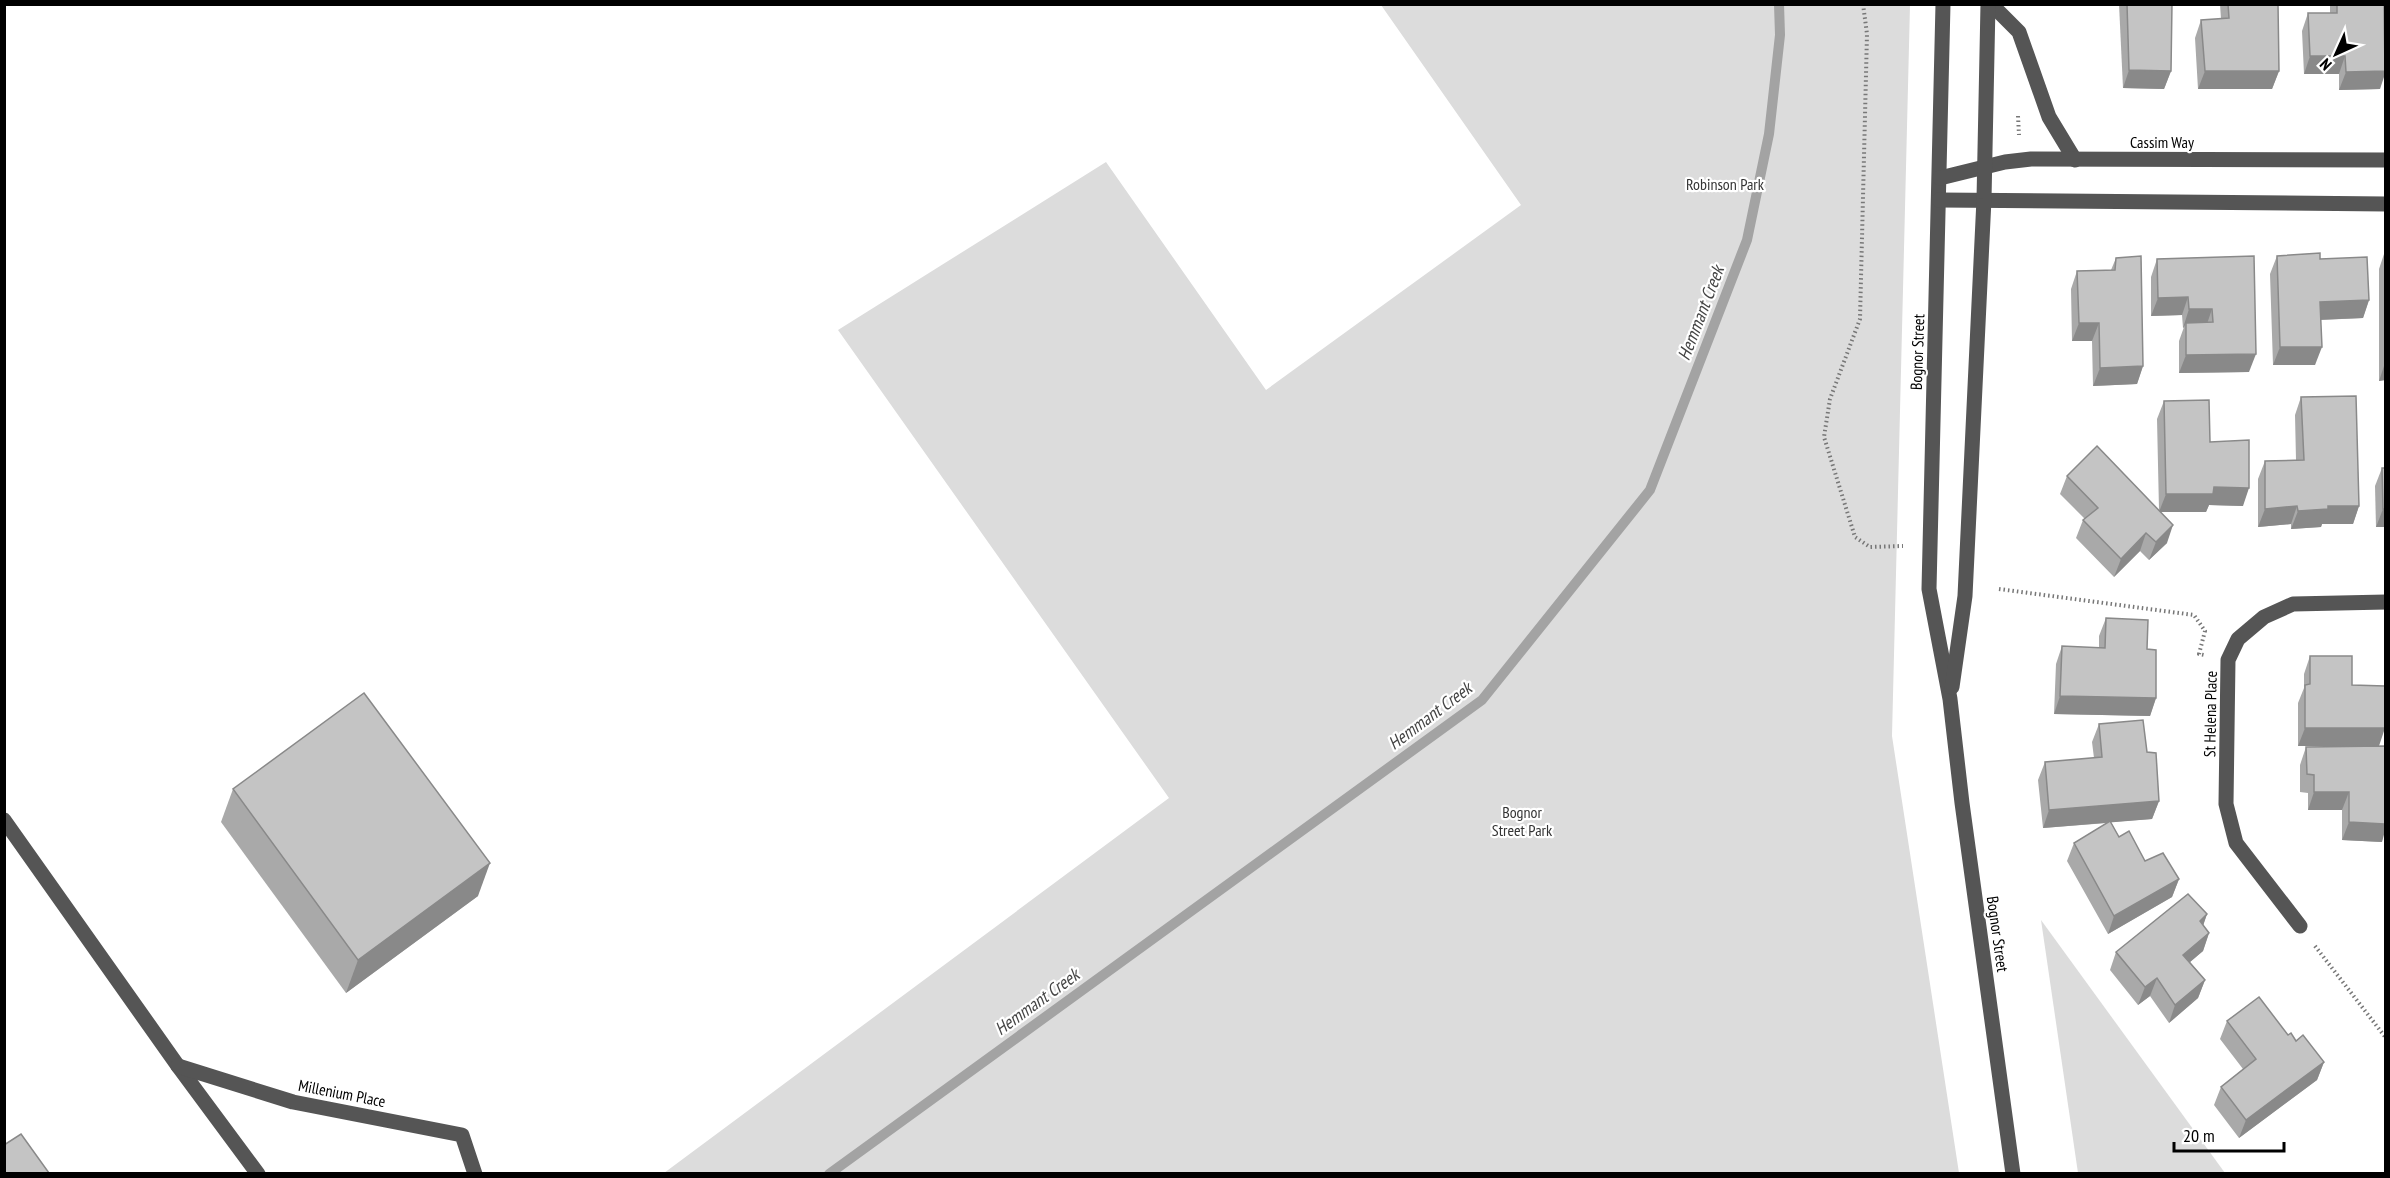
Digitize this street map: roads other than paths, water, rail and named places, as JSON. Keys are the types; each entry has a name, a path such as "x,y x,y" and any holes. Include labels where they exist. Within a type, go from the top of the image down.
{"street":[{"name":"Bognor Street","path":"1943,4 1929,589 1950,699 1963,814 2013,1173"},
{"name":"Bognor Street","path":"1950,699 1965,596 1984,199 1990,4"},
{"path":"1990,4 2019,32 2049,117 2075,160"},
{"name":"Cassim Way","path":"1940,178 2031,159 2385,160"},
{"path":"1939,200 2385,204"},
{"name":"St Helena Place","path":"2300,926 2236,843 2226,804 2229,660 2238,639 2264,616 2293,604 2385,602"},
{"path":"4,820 178,1066 258,1173"},
{"name":"Millenium Place","path":"178,1066 292,1102 462,1135 475,1173"}],"waterway":[{"name":"Hemmant Creek","path":"829,1174 1482,700 1650,490 1747,240 1769,134 1780,35 1779,4"}],"park label":[{"name":"Robinson Park","path":"1725,184"},
{"name":"Bognor Street Park","path":"1522,821"}]}
